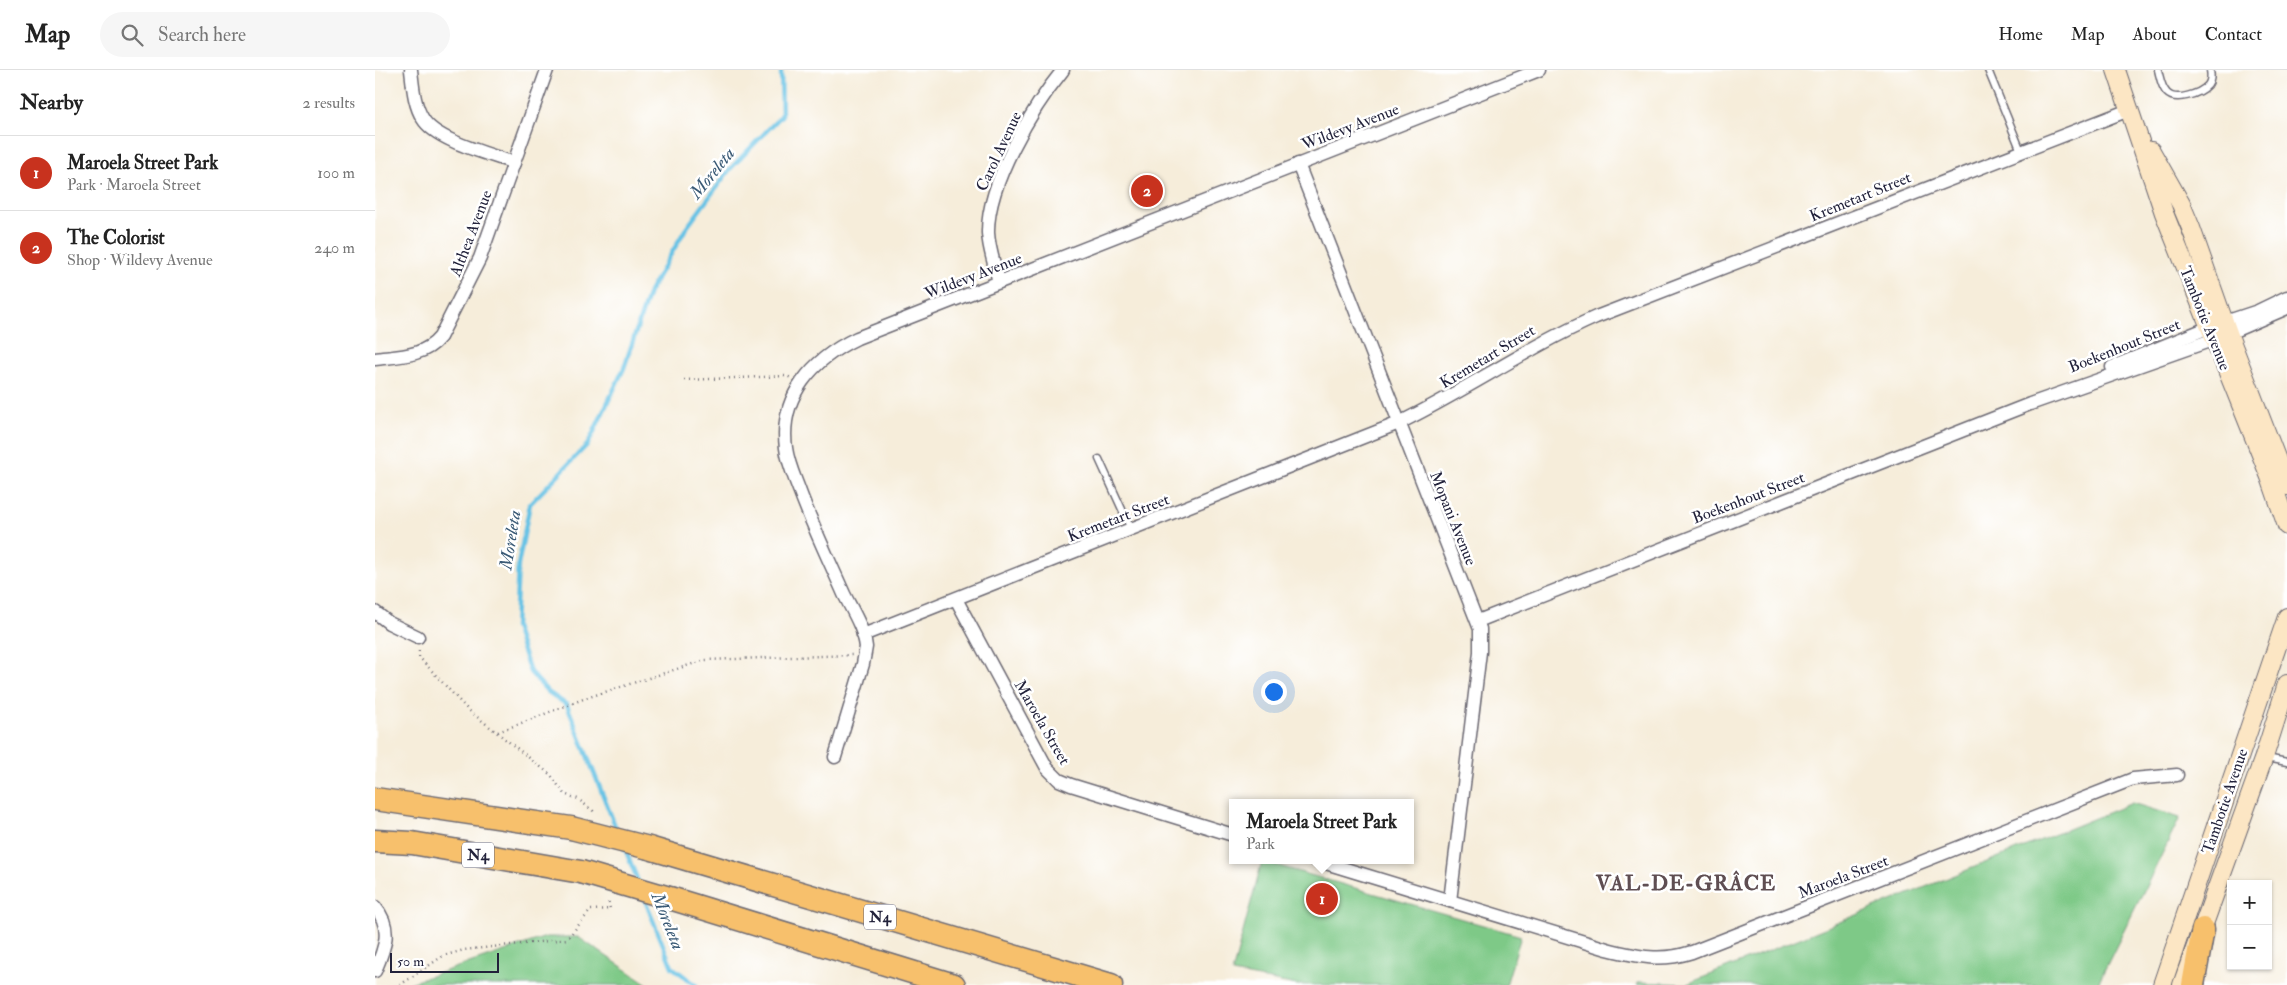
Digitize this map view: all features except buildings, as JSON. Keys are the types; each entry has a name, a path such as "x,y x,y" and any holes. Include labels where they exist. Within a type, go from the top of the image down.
{"highway":[{"name":"N4","path":"375,799 571,828 649,848 1111,985"},
{"name":"N4","path":"375,841 412,843 581,872 954,985"},
{"path":"2193,985 2203,929"}],"main road":[{"name":"Tambotie Avenue","path":"2116,70 2129,110 2181,204 2219,331 2287,526"},
{"name":"Tambotie Avenue","path":"2219,331 2287,486"},
{"name":"Tambotie Avenue","path":"2162,985 2287,617"},
{"path":"2168,985 2223,847 2245,777 2255,764 2264,757 2263,729 2287,649"},
{"name":"Tambotie Avenue","path":"2182,985 2264,757 2287,684"}],"street":[{"path":"411,70 416,104 422,118 431,129 446,137 514,163"},
{"name":"Althea Avenue","path":"375,359 421,351 430,347 440,337 480,258 547,70"},
{"name":"Carol Avenue","path":"999,282 988,235 993,199 1029,119 1063,70"},
{"name":"Wildevy Avenue","path":"835,757 866,654 866,643 818,537 790,465 786,448 787,419 801,383 820,360 843,345 999,282 1539,70"},
{"name":"Kremetart Street","path":"863,635 1399,423 1434,406 1550,338 1589,320 2129,110"},
{"name":"Mopani Avenue","path":"1298,164 1478,621 1480,652 1450,901"},
{"name":"Boekenhout Street","path":"2219,331 2287,297"},
{"name":"Boekenhout Street","path":"1478,621 2030,404 2219,331 2287,308"},
{"name":"Maroela Street","path":"956,599 1037,751 1055,776 1071,785 1229,834"},
{"path":"375,612 389,623 418,637"},
{"name":"Maroela Street","path":"1329,864 1623,953 1658,959 1674,958 2133,779 2177,775"},
{"path":"375,907 382,916 387,938 375,971"}],"lane":[{"path":"1989,70 2021,152"},
{"path":"2158,70 2166,92 2171,96 2180,97 2197,92 2208,85 2211,77 2210,70"},
{"path":"1099,459 1131,529"},
{"path":"2264,757 2287,762"}],"path":[{"path":"683,380 787,376 801,383"},
{"path":"497,733 586,698 705,660 854,655"}],"green space":[{"path":"2132,803 2180,818 2097,985 1637,985 1639,982 1687,984"},
{"path":"1261,864 1272,864 1521,936 1506,985 1297,985 1232,973"},
{"path":"546,937 578,937 649,985 404,985"}],"waterway":[{"name":"Moreleta","path":"618,833 567,705 548,692 530,672 515,627 518,565 530,504 588,444 624,368 649,292 685,230 730,169 782,115 781,70"},
{"name":"Moreleta","path":"625,849 638,881"},
{"name":"Moreleta","path":"644,898 672,967 696,985"}],"place":[{"name":"The Colorist","path":"1147,191"},
{"name":"Maroela Street Park","path":"1322,899"}],"district":[{"name":"VAL-DE-GRÂCE","path":"1686,883"}]}
